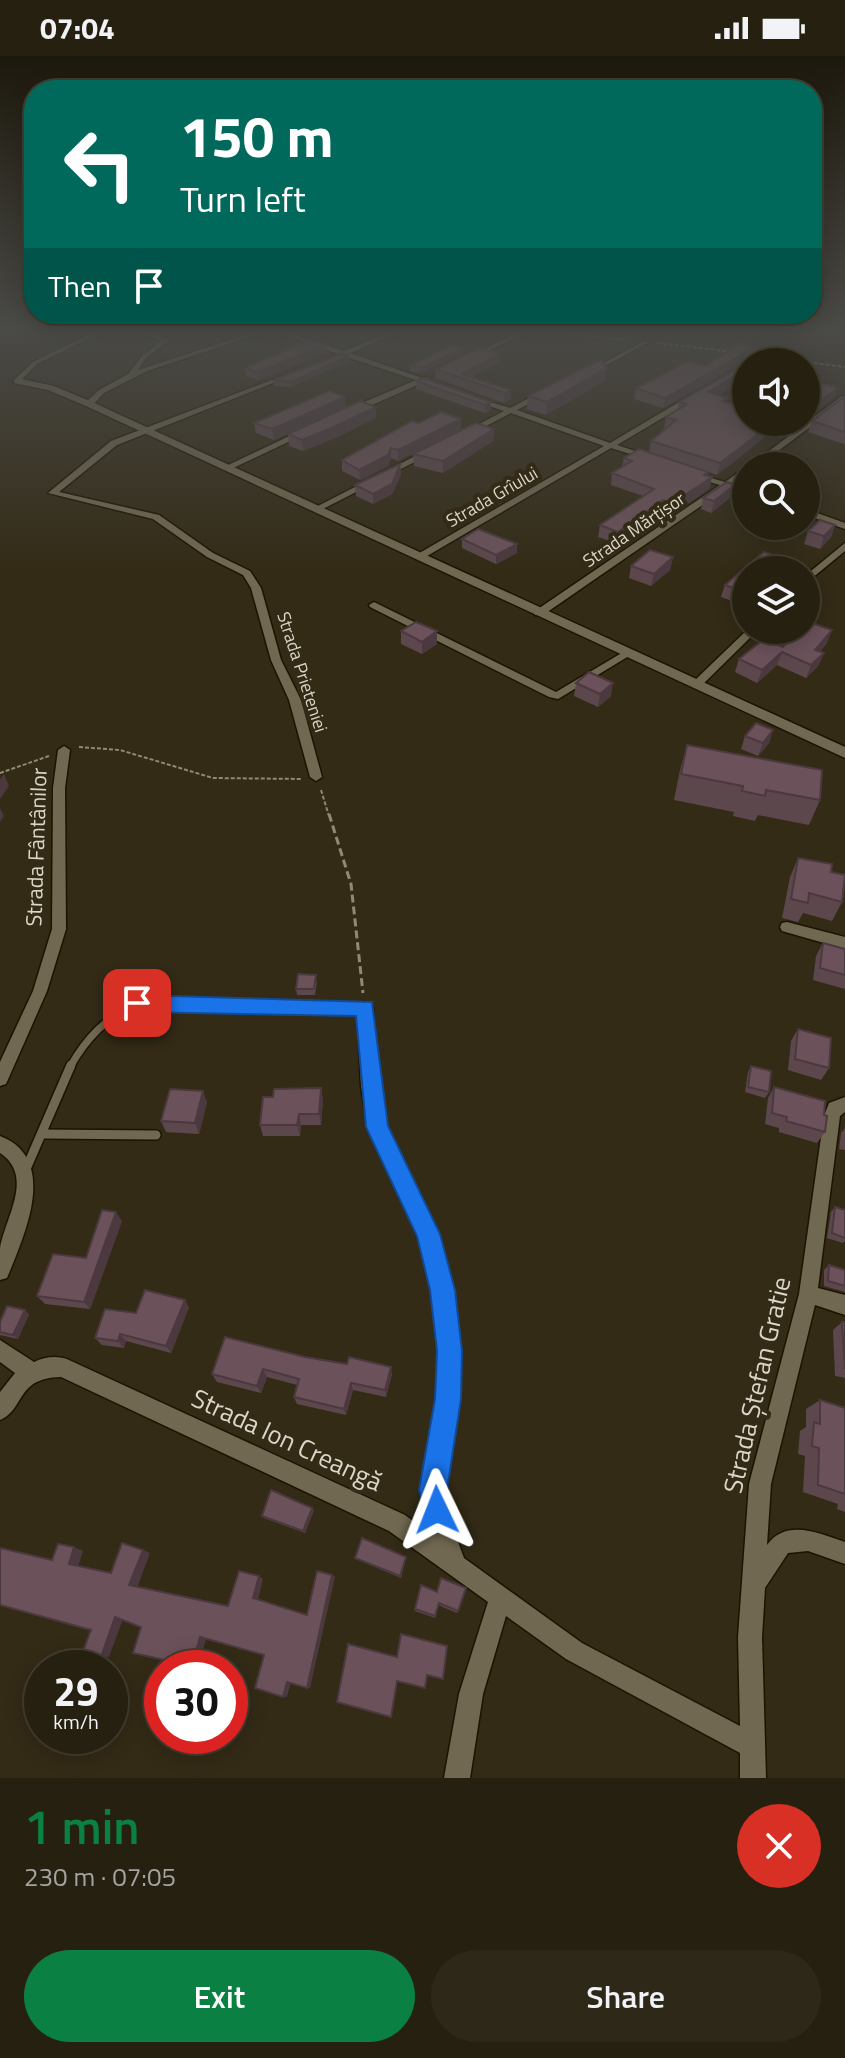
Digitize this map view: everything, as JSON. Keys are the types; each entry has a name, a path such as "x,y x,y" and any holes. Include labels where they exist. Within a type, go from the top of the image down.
{"street":[{"path":"102,410 845,753"},
{"path":"144,431 197,410"},
{"path":"339,416 352,410"},
{"name":"Strada Grîului","path":"419,557 672,410"},
{"path":"772,452 828,410"},
{"path":"454,439 510,411 655,461"},
{"path":"226,468 311,429"},
{"name":"Strada Prieteniei","path":"144,431 114,443 52,493 156,517 210,555 247,573 256,588 276,660 295,700 316,777"},
{"path":"316,509 441,446"},
{"path":"684,471 732,487"},
{"name":"Strada Mărțișor","path":"539,613 732,481"},
{"path":"820,517 845,526"},
{"path":"820,568 845,546"},
{"path":"374,605 558,696 629,653"},
{"path":"697,684 738,644"},
{"name":"Strada Fântânilor","path":"0,1079 40,991 59,929 59,788 64,750"},
{"path":"787,927 845,943"},
{"path":"365,1008 377,1127 428,1234 443,1290 449,1351 448,1399 433,1490 440,1531 457,1565"},
{"name":"Strada Ștefan Gratie","path":"753,1778 750,1637 756,1582 760,1484 808,1294 832,1116 843,1104"},
{"path":"0,1144 20,1158 26,1169 24,1196 0,1271"},
{"path":"808,1294 845,1305"},
{"path":"0,1350 16,1380 0,1410"},
{"name":"Strada Ion Creangă","path":"16,1380 48,1366 76,1373 397,1523 574,1651 751,1745"},
{"path":"756,1582 782,1543 808,1540 845,1553"},
{"path":"457,1778 471,1694 500,1599"}],"lane":[{"path":"26,1169 75,1056 86,1038 116,1011 137,1003 365,1008"},
{"path":"43,1134 156,1135"}],"path":[{"path":"0,773 64,750 92,745 120,749 189,774 287,780 316,777 333,818 351,884 365,1008"}],"building":[{"path":"284,410 315,410 272,429 254,423"},
{"path":"340,410 369,410 302,440 288,434"},
{"path":"677,410 732,410 732,436 756,436 720,463 651,441 676,420 666,417"},
{"path":"826,410 845,410 845,432 820,424 820,415"},
{"path":"441,412 461,419 398,450 391,448 388,455 359,470 342,460 412,421 419,423"},
{"path":"476,423 494,429 443,461 413,454"},
{"path":"639,449 708,472 704,475 712,477 673,503 663,500 618,532 600,525 654,489 612,473 632,461 624,458"},
{"path":"400,464 392,484 373,494 355,485"},
{"path":"727,482 732,484 732,487 714,501 703,498"},
{"path":"820,520 835,525 824,536 820,535"},
{"path":"478,529 517,544 496,555 462,539"},
{"path":"650,550 673,557 654,574 631,566"},
{"path":"416,622 437,631 422,642 401,631"},
{"path":"820,626 832,630 815,650 824,653 811,665 782,652 762,670 739,659 758,644 783,647 786,644 820,644"},
{"path":"589,672 613,683 600,694 576,683"},
{"path":"756,723 773,730 763,743 745,736"},
{"path":"687,745 822,770 820,800 766,790 765,796 742,791 743,786 681,774"},
{"path":"798,858 832,864 831,872 845,875 842,902 809,893 808,903 791,899"},
{"path":"823,943 845,949 845,975 820,968"},
{"path":"298,974 316,975 314,989 296,989"},
{"path":"798,1029 831,1038 829,1068 795,1059"},
{"path":"751,1066 771,1071 769,1092 748,1087"},
{"path":"774,1087 825,1101 825,1132 786,1121 787,1117 772,1113"},
{"path":"321,1088 319,1114 299,1114 297,1125 260,1125 263,1097 273,1097 274,1089"},
{"path":"170,1089 203,1091 195,1123 161,1121"},
{"path":"835,1207 845,1210 845,1238 832,1233"},
{"path":"102,1210 116,1212 84,1302 37,1296 53,1254 86,1258"},
{"path":"829,1265 845,1270 845,1286 828,1281"},
{"path":"145,1290 185,1300 166,1346 120,1334 118,1341 95,1338 105,1309 136,1313"},
{"path":"7,1306 25,1310 13,1335 0,1332 0,1322"},
{"path":"842,1322 845,1322 845,1369"},
{"path":"225,1337 305,1357 347,1364 349,1357 391,1367 385,1390 351,1383 344,1409 294,1397 299,1379 263,1369 257,1386 212,1374"},
{"path":"820,1400 845,1408 845,1494 818,1485 819,1448 812,1446 814,1422 820,1424"},
{"path":"271,1490 312,1508 303,1531 262,1516"},
{"path":"362,1538 406,1557 400,1576 355,1558"},
{"path":"122,1543 143,1550 129,1585 228,1606 239,1571 259,1576 253,1598 307,1615 317,1571 332,1575 307,1688 287,1682 283,1697 255,1688 264,1655 200,1637 196,1650 144,1650 144,1655 133,1653 141,1627 115,1617 103,1650 83,1650 91,1630 0,1605 0,1548 52,1560 58,1544 74,1547 69,1564 111,1573"},
{"path":"441,1578 466,1588 458,1611 439,1603 435,1616 415,1609 421,1585 437,1592"},
{"path":"401,1634 447,1646 443,1679 427,1675 425,1688 397,1681 391,1717 337,1702 348,1644 397,1657"}],"route":[{"path":"137,1003 365,1008 377,1127 428,1234 443,1290 449,1351 448,1399 433,1490 437,1510"}]}
